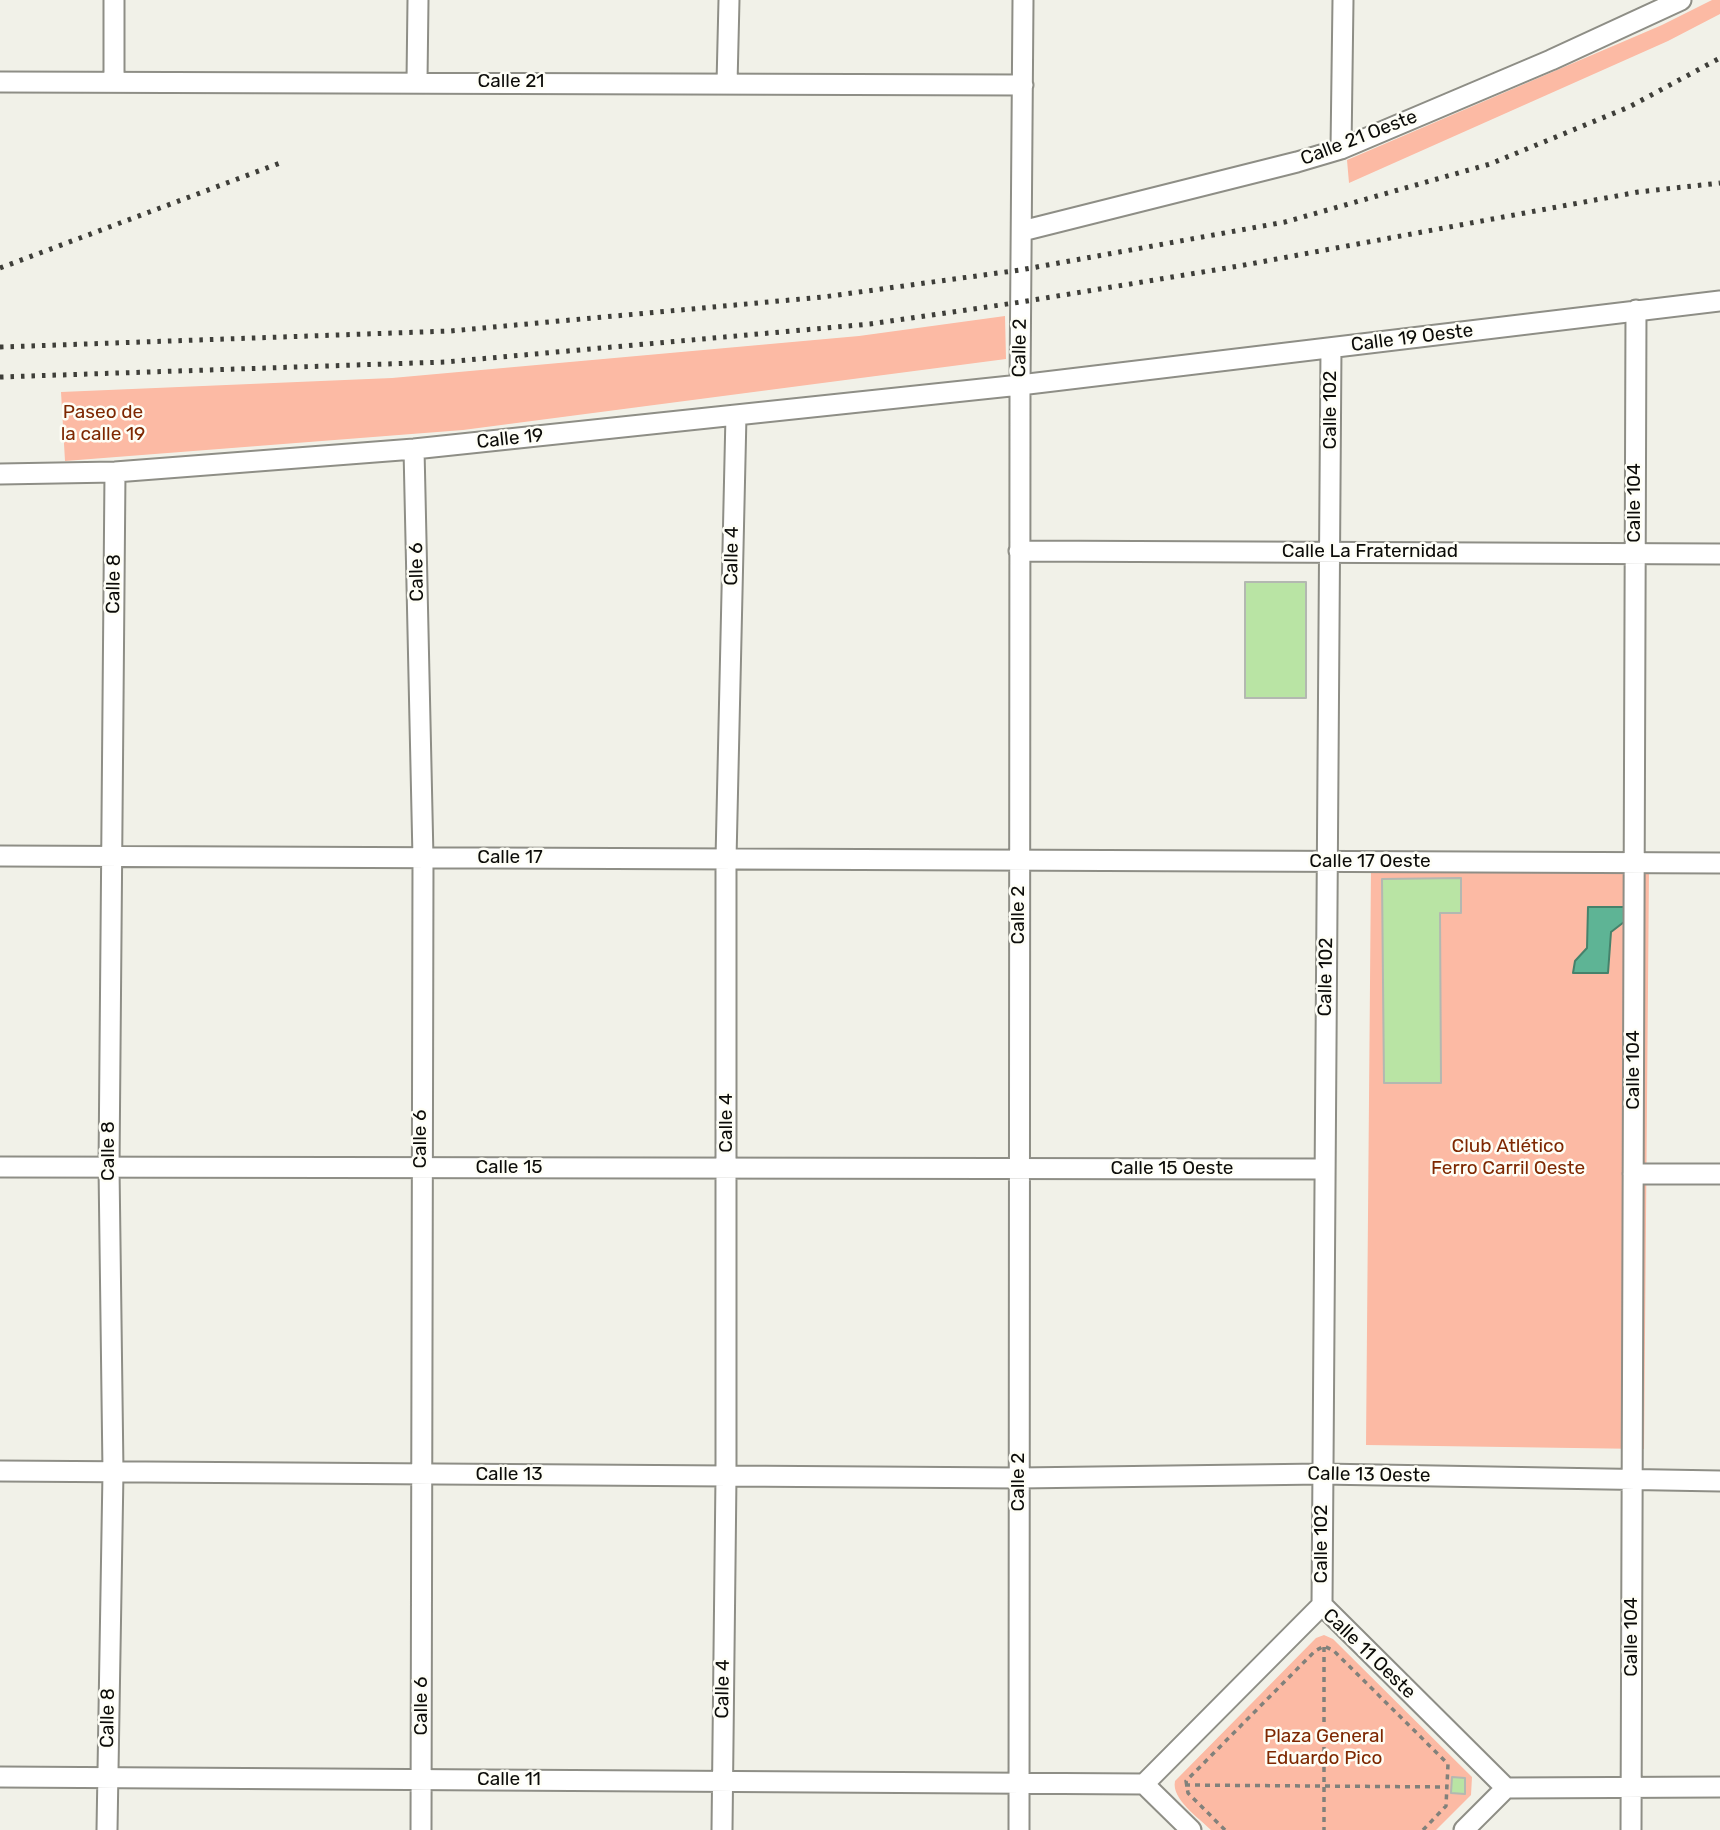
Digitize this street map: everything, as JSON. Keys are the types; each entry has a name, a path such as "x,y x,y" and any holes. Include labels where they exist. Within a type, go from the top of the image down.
{"street":[{"path":"114,0 114,82"},
{"path":"417,82 418,0"},
{"path":"727,84 729,0"},
{"name":"Calle 2","path":"1019,1830 1019,551 1023,0"},
{"path":"1341,149 1343,0"},
{"name":"Calle 21 Oeste","path":"1022,231 1341,149 1650,8 1681,0"},
{"name":"Calle 21","path":"0,82 1023,85"},
{"name":"Calle 19 Oeste","path":"1020,385 1720,301"},
{"name":"Calle 104","path":"1632,1830 1636,310"},
{"name":"Calle 102","path":"1322,1605 1331,348"},
{"name":"Calle 19","path":"0,474 116,472 414,449 1020,385"},
{"name":"Calle 4","path":"722,1830 726,1476 726,859 736,415"},
{"name":"Calle 6","path":"414,449 423,858 421,1830"},
{"name":"Calle 8","path":"107,1830 113,1472 109,1167 116,472"},
{"name":"Calle La Fraternidad","path":"1019,551 1720,554"},
{"name":"Calle 17","path":"0,856 1019,860"},
{"name":"Calle 17 Oeste","path":"1019,860 1720,863"},
{"name":"Calle 15","path":"0,1167 1019,1169"},
{"name":"Calle 15 Oeste","path":"1019,1169 1324,1170"},
{"path":"1633,1174 1720,1174"},
{"name":"Calle 13","path":"0,1471 1019,1478"},
{"name":"Calle 13 Oeste","path":"1019,1478 1322,1474 1720,1481"},
{"name":"Calle 11 Oeste","path":"1144,1784 1322,1605 1506,1788"},
{"name":"Calle 11","path":"0,1777 1019,1782"},
{"path":"1019,1782 1144,1784 1191,1830"},
{"path":"1464,1830 1506,1788 1720,1787"}],"path":[{"path":"1224,1830 1188,1793 1185,1785 1188,1777 1315,1651 1324,1646"},
{"path":"1324,1646 1324,1830"},
{"path":"1324,1646 1334,1651 1448,1764 1446,1807 1423,1830"},
{"path":"1185,1785 1447,1787"}],"green space":[{"path":"1712,0 1720,0 1720,14 1668,41 1349,183 1347,160 1662,25"},
{"name":"Paseo de la calle 19","path":"1005,316 1006,359 463,430 65,461 61,392 392,378 859,336"},
{"name":"Club Atlético Ferro Carril Oeste","path":"1371,867 1649,871 1644,1449 1366,1445"},
{"name":"Plaza General Eduardo Pico","path":"1324,1635 1333,1639 1472,1777 1471,1795 1436,1830 1211,1830 1181,1801 1177,1795 1175,1781 1316,1638"}],"shaded area":[{"path":"1588,907 1625,907 1624,922 1611,932 1608,973 1573,973 1575,961 1587,948"}],"building":[{"path":"1245,582 1306,582 1306,698 1245,698"},
{"path":"1461,878 1461,913 1440,913 1441,1083 1384,1083 1382,879"},
{"path":"1452,1777 1465,1778 1465,1794 1451,1793"}],"railway":[{"path":"0,347 450,331 823,297 1020,270 1285,222 1490,164 1629,107 1720,58"},
{"path":"0,268 280,163"},
{"path":"0,377 445,362 870,324 1239,266 1638,192 1720,183"}]}
